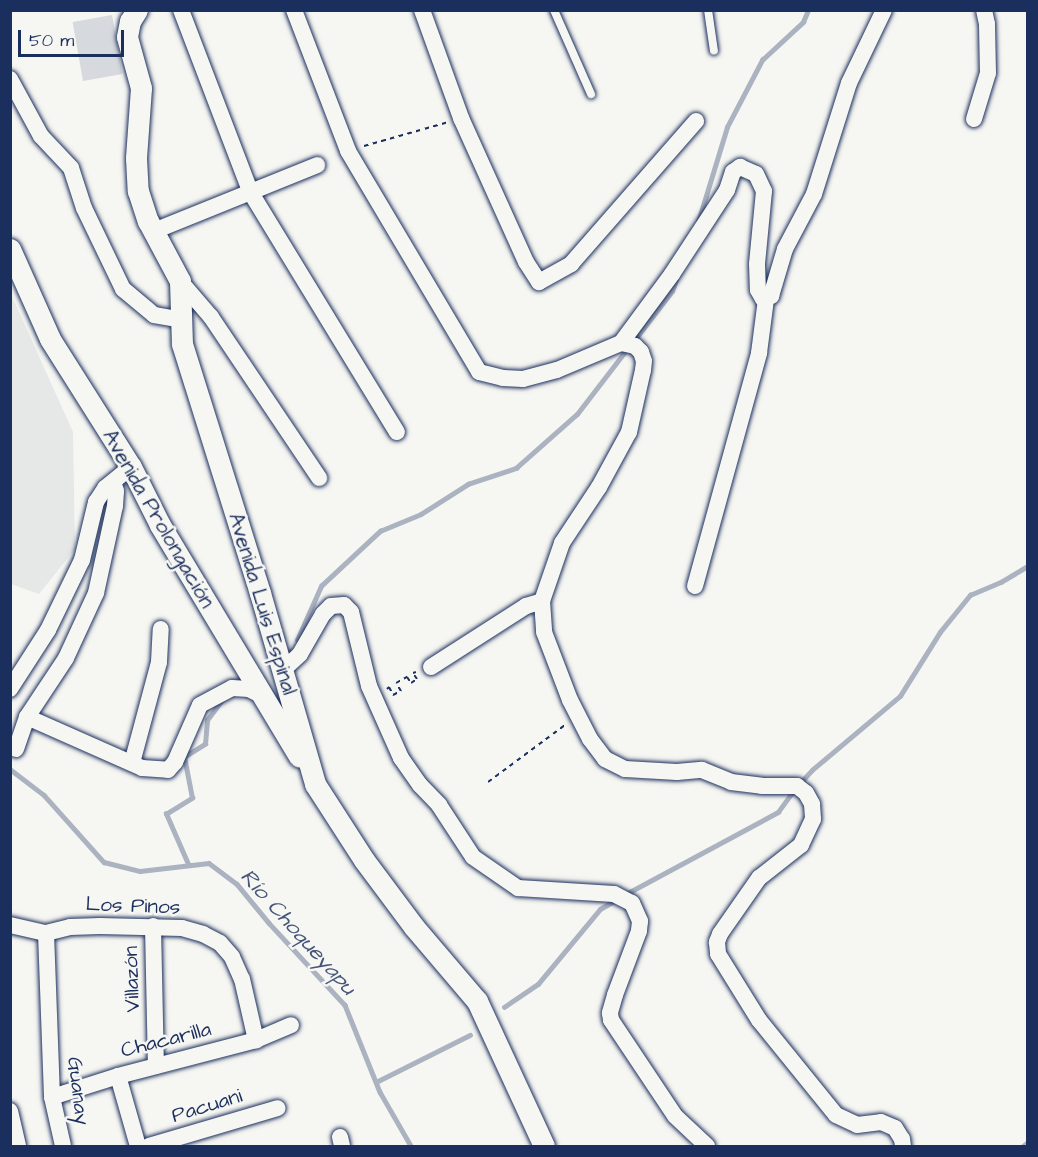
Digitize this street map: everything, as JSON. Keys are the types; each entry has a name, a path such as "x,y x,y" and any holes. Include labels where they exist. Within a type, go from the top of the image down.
{"street":[{"name":"Avenida Luis Espinal","path":"137,10 130,21 127,37 141,88 136,158 138,191 154,231 180,281 182,344 283,670 315,784 364,860 414,927 477,1001 544,1146"},
{"path":"181,10 250,193 397,432"},
{"path":"294,10 348,151 479,372 503,378 523,379 541,376 621,343 672,274 727,190 733,172 740,167 756,174 764,191 757,264 758,290 761,297 766,299"},
{"path":"422,10 461,118 526,262 539,282 571,264 696,121"},
{"path":"766,299 771,296 785,249 814,194 849,83 884,10"},
{"path":"974,119 988,74 987,24 984,10"},
{"path":"10,79 41,136 71,168 84,208 123,288 154,315 181,320"},
{"path":"154,231 317,165"},
{"name":"Avenida Prolongación","path":"10,249 50,339 131,467 160,525 315,784"},
{"path":"180,281 211,317 319,478"},
{"path":"695,586 759,353 766,299"},
{"path":"621,343 635,346 644,361 628,432 599,488 562,543 542,601 544,632 556,668 578,715 597,750 605,759 625,769 677,772 702,770 731,782 762,786 797,786 806,793 812,804 813,819 801,845 759,878 741,907 720,934 717,942 718,954 759,1020 836,1115 857,1125 880,1122 896,1128 903,1146"},
{"path":"10,689 48,630 82,560 96,502 112,482 131,467"},
{"path":"16,749 27,717 66,658 96,593 115,506 116,491 112,482"},
{"path":"430,667 526,606 542,601"},
{"path":"283,670 300,654 323,614 331,606 344,605 351,612 369,686 401,758 420,785 439,805 473,857 518,888 614,894 632,903 640,921 639,930 615,995 611,1020 675,1116 707,1146"},
{"path":"132,763 159,662 161,629"},
{"path":"27,717 132,763 156,770 168,770 175,762 200,705 232,688 249,689 261,695"},
{"name":"Los Pinos","path":"10,925 46,933 70,927 153,926 182,928 203,934 220,943 232,957 242,979 256,1040"},
{"name":"Villazón","path":"153,926 156,1066"},
{"name":"Guanay","path":"46,933 52,1097 63,1146"},
{"name":"Chacarilla","path":"52,1097 118,1076 256,1040 291,1025"},
{"path":"118,1076 138,1146"},
{"name":"Pacuani","path":"149,1146 278,1108"},
{"path":"10,1111 18,1146"}],"lane":[{"path":"554,10 591,94"},
{"path":"708,10 714,51"}],"path":[{"path":"348,151 461,118"},
{"path":"388,698 387,689 389,687 393,695 401,691 396,683 407,677 411,683 417,679 413,673 420,669 424,674 430,667"},
{"path":"488,782 578,715"}],"shaded area":[{"path":"112,15 122,74 83,81 73,22"},
{"path":"10,292 73,432 75,549 39,594 11,584"}],"waterway":[{"path":"698,222 727,127 762,60 803,22 808,10"},
{"path":"633,342 672,291 676,280"},
{"path":"297,640 321,586 380,531 421,514 468,484 516,468 577,414 627,349"},
{"path":"799,784 812,770 900,696 940,632 970,595 1001,582 1028,566"},
{"path":"188,864 166,814 192,798 184,757 205,744 207,720 223,699"},
{"name":"Río Choqueyapu","path":"10,769 44,795 104,862 140,871 209,863 237,884 269,923 345,1005 380,1092 411,1146"},
{"path":"624,895 778,812 794,790"},
{"path":"504,1007 538,984 600,909 617,899"},
{"path":"376,1082 470,1035"},
{"path":"1023,1146 1028,1142"}]}
